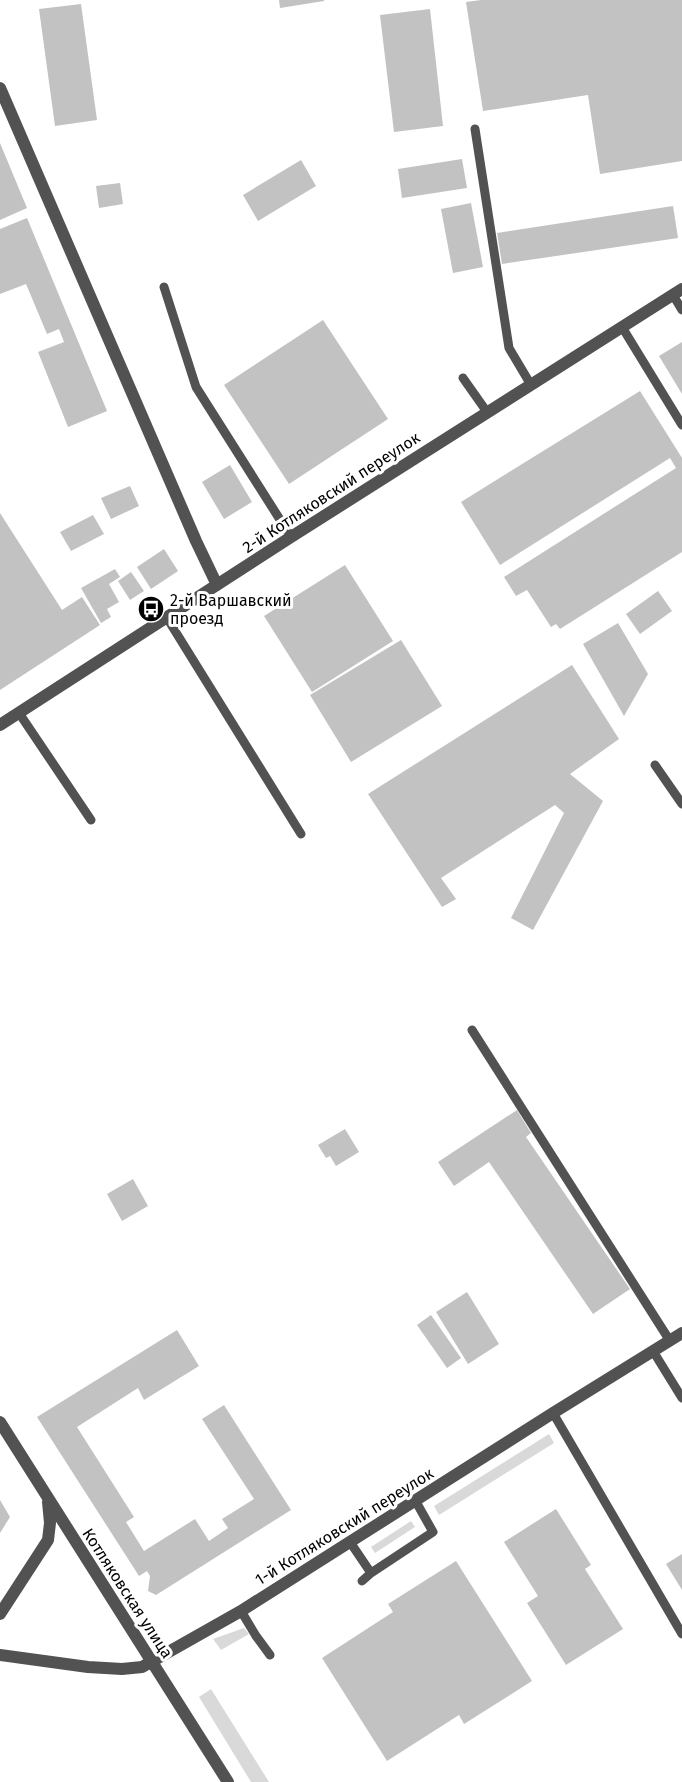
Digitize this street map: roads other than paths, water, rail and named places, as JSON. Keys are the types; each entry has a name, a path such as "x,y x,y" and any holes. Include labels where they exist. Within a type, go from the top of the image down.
{"street":[{"path":"0,88 196,542 217,585"},
{"name":"2-й Котляковский переулок","path":"0,725 677,292"},
{"name":"1-й Котляковский переулок","path":"0,1655 88,1667 122,1669 142,1667 153,1662 241,1611 682,1333"},
{"name":"Котляковская улица","path":"0,1422 228,1782"},
{"path":"0,1614 48,1540 50,1508 44,1493"}],"lane":[{"path":"474,129 509,348 531,385"},
{"path":"164,287 196,387 291,537"},
{"path":"677,292 682,310"},
{"path":"622,327 682,425"},
{"path":"463,378 487,412"},
{"path":"167,618 301,834"},
{"path":"19,713 92,820"},
{"path":"655,765 682,804"},
{"path":"472,1030 670,1341"},
{"path":"653,1351 682,1398"},
{"path":"553,1413 682,1634"},
{"path":"362,1581 433,1532 415,1500"},
{"path":"350,1542 371,1573"},
{"path":"241,1611 270,1655"}],"place":[{"name":"2-й Варшавский проезд","path":"151,609"}]}
